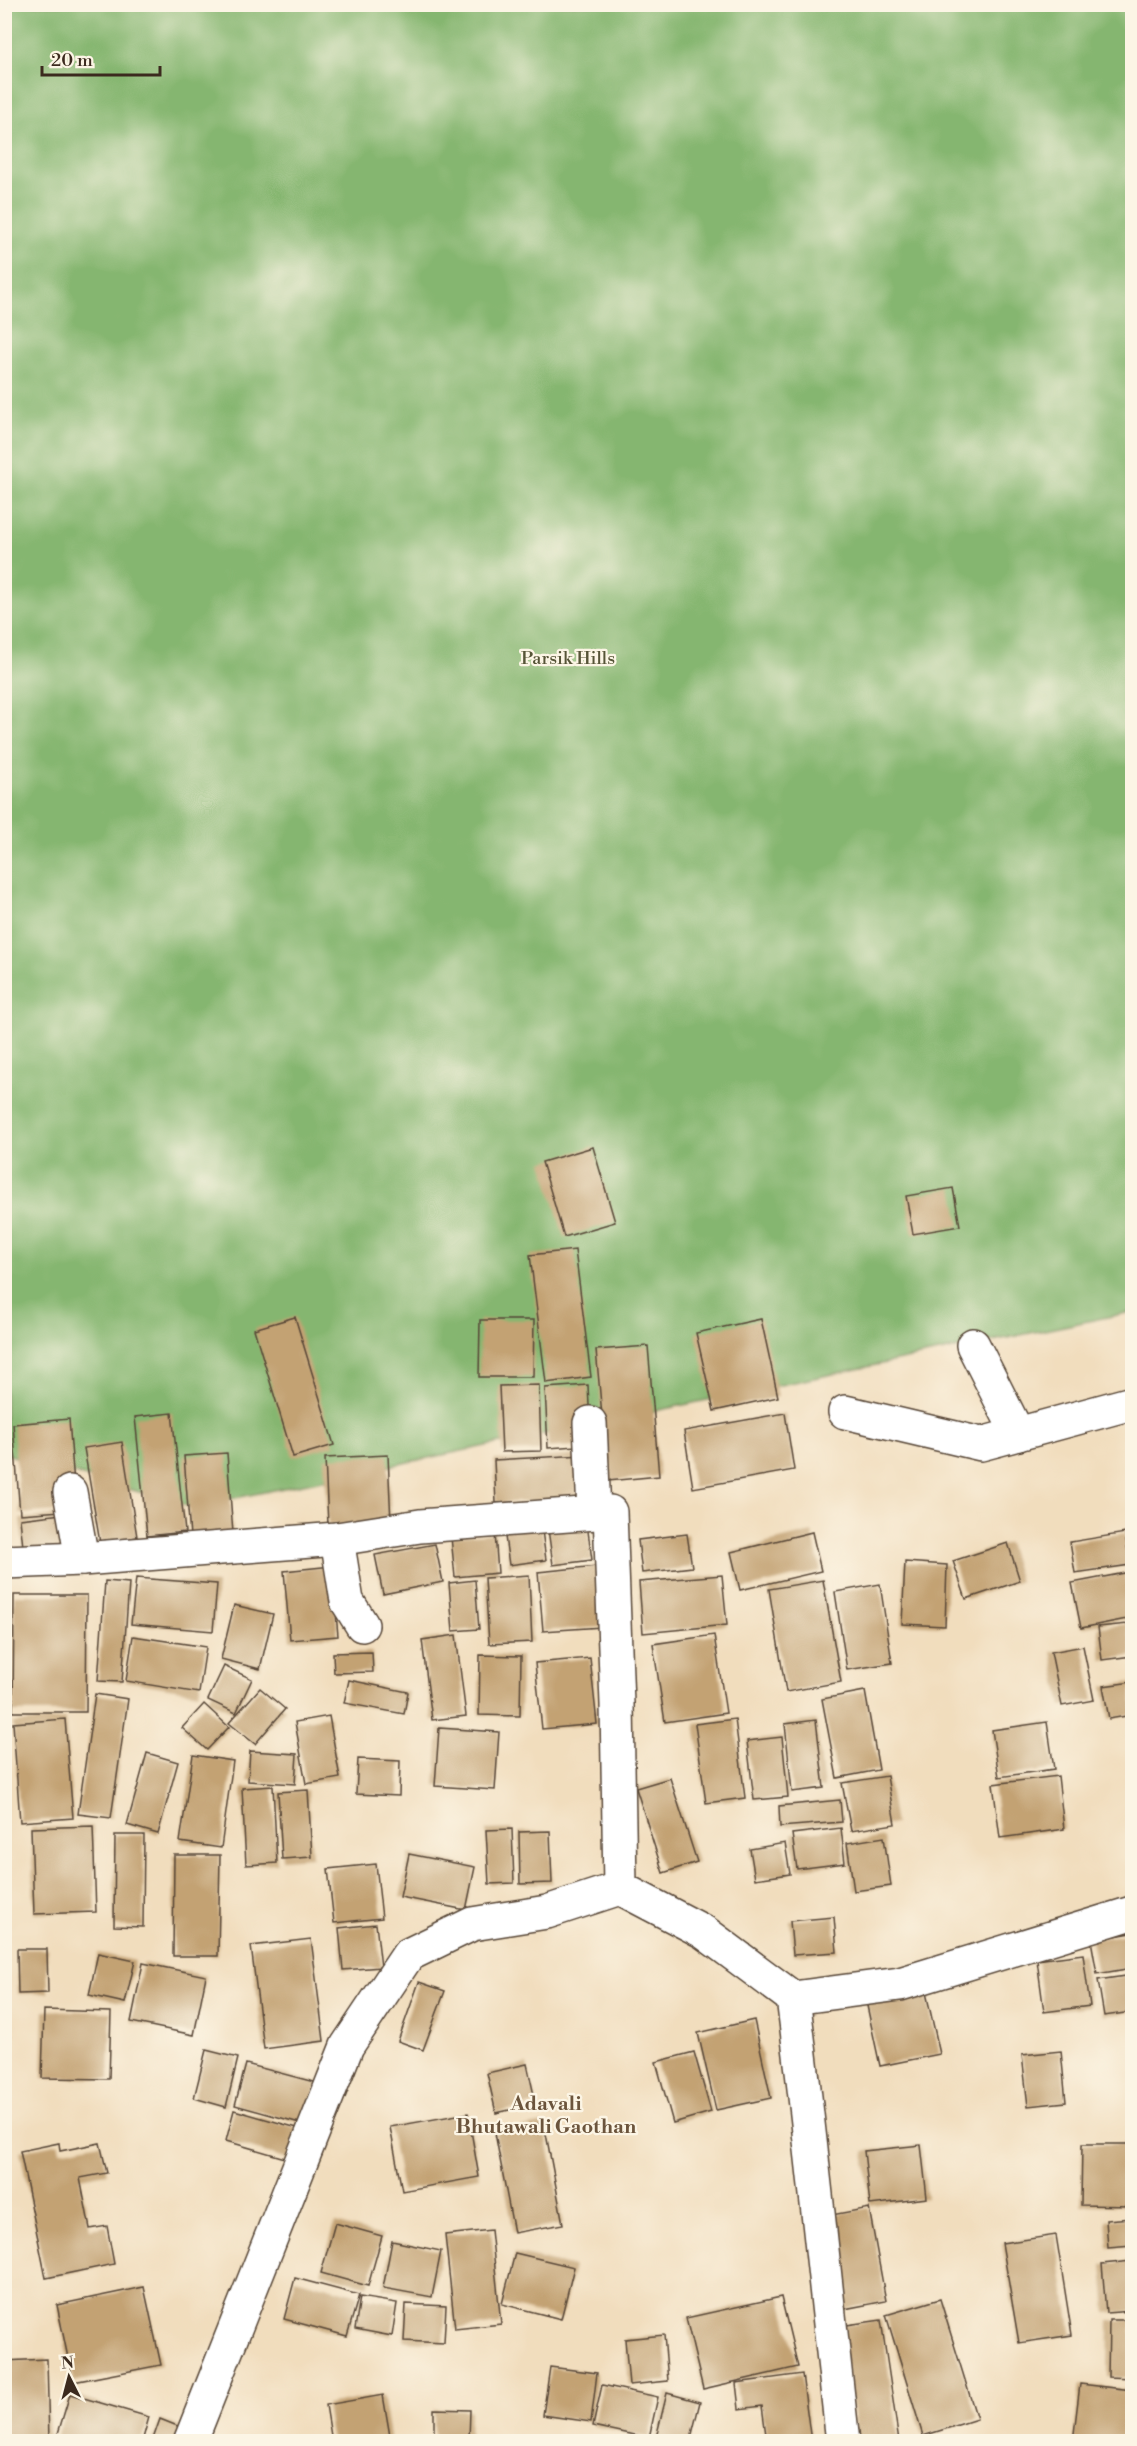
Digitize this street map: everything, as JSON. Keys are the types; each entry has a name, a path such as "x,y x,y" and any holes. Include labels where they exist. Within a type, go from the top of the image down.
{"street":[{"path":"973,1345 1018,1434"},
{"path":"845,1412 981,1444 1132,1403"},
{"path":"590,1423 594,1512"},
{"path":"70,1492 82,1559"},
{"path":"4,1562 82,1559 337,1539 420,1526 610,1512 617,1704 620,1888"},
{"path":"337,1539 347,1601 362,1625"},
{"path":"190,2442 347,2046 408,1955 472,1924 547,1912 620,1888 704,1932 793,1998 900,1984 1132,1913"},
{"path":"793,1998 843,2442"}],"green space":[{"name":"Parsik Hills","path":"4,5 1132,5 1132,1312 192,1507 5,1454"}],"building":[{"path":"593,1147 615,1222 564,1237 542,1162"},
{"path":"953,1188 960,1226 913,1234 906,1196"},
{"path":"575,1250 591,1377 546,1383 530,1255"},
{"path":"295,1317 334,1445 293,1457 254,1329"},
{"path":"761,1319 778,1397 714,1411 696,1333"},
{"path":"480,1320 534,1320 533,1377 479,1377"},
{"path":"648,1346 659,1476 608,1481 596,1350"},
{"path":"539,1385 541,1451 502,1452 499,1386"},
{"path":"588,1385 591,1445 548,1448 545,1388"},
{"path":"172,1413 185,1532 147,1536 135,1417"},
{"path":"785,1413 794,1470 693,1488 684,1431"},
{"path":"69,1419 76,1510 20,1514 13,1424"},
{"path":"122,1442 137,1537 100,1543 84,1448"},
{"path":"227,1453 233,1533 190,1536 184,1456"},
{"path":"388,1455 391,1523 328,1525 325,1458"},
{"path":"584,1455 586,1499 496,1503 494,1460"},
{"path":"87,1511 92,1548 24,1556 20,1519"},
{"path":"541,1523 546,1560 509,1565 504,1529"},
{"path":"587,1524 592,1560 553,1565 548,1529"},
{"path":"812,1532 821,1571 740,1590 731,1552"},
{"path":"495,1533 498,1573 455,1577 451,1537"},
{"path":"1125,1533 1130,1565 1075,1573 1070,1542"},
{"path":"687,1534 692,1567 642,1573 638,1540"},
{"path":"1008,1543 1020,1581 966,1599 953,1561"},
{"path":"435,1544 443,1582 383,1594 375,1555"},
{"path":"905,1562 947,1565 945,1626 902,1624"},
{"path":"332,1566 338,1636 290,1640 284,1571"},
{"path":"597,1566 602,1627 543,1631 538,1572"},
{"path":"1125,1573 1132,1618 1081,1628 1072,1583"},
{"path":"529,1575 532,1642 489,1644 485,1578"},
{"path":"722,1575 727,1625 643,1633 639,1582"},
{"path":"136,1578 217,1584 213,1631 131,1624"},
{"path":"475,1580 479,1629 453,1631 449,1583"},
{"path":"823,1580 841,1682 786,1692 769,1589"},
{"path":"105,1581 129,1583 122,1682 98,1681"},
{"path":"880,1584 892,1663 847,1670 835,1592"},
{"path":"14,1595 87,1595 86,1712 13,1712"},
{"path":"234,1605 273,1614 260,1669 221,1659"},
{"path":"1128,1624 1132,1656 1102,1660 1098,1627"},
{"path":"456,1635 466,1716 432,1720 422,1640"},
{"path":"714,1635 726,1713 665,1722 653,1644"},
{"path":"133,1636 206,1647 199,1693 126,1681"},
{"path":"1083,1646 1094,1700 1062,1706 1051,1652"},
{"path":"372,1652 373,1672 334,1673 333,1653"},
{"path":"480,1655 521,1656 520,1716 479,1715"},
{"path":"590,1658 597,1724 542,1729 535,1663"},
{"path":"224,1666 252,1679 236,1713 208,1700"},
{"path":"349,1680 408,1692 404,1714 344,1703"},
{"path":"1132,1682 1132,1715 1109,1719 1103,1686"},
{"path":"260,1688 285,1709 255,1744 229,1723"},
{"path":"865,1691 879,1770 837,1778 822,1699"},
{"path":"95,1694 128,1699 111,1818 78,1814"},
{"path":"204,1704 229,1727 207,1750 182,1728"},
{"path":"329,1716 340,1778 306,1784 295,1722"},
{"path":"65,1719 73,1818 20,1822 13,1723"},
{"path":"735,1719 745,1798 706,1803 695,1724"},
{"path":"816,1720 824,1788 792,1792 785,1724"},
{"path":"1047,1722 1054,1769 999,1777 992,1730"},
{"path":"439,1728 499,1732 495,1790 435,1786"},
{"path":"782,1737 788,1797 754,1800 747,1741"},
{"path":"250,1751 297,1754 295,1784 248,1781"},
{"path":"147,1753 178,1762 158,1834 127,1825"},
{"path":"193,1755 233,1761 221,1848 180,1842"},
{"path":"358,1759 400,1761 399,1796 356,1794"},
{"path":"887,1776 895,1824 851,1831 842,1783"},
{"path":"1058,1776 1064,1829 1000,1838 993,1784"},
{"path":"670,1778 697,1862 663,1873 636,1788"},
{"path":"273,1786 277,1863 246,1865 242,1788"},
{"path":"308,1790 312,1857 282,1859 278,1792"},
{"path":"840,1800 842,1822 780,1827 779,1806"},
{"path":"93,1826 96,1912 34,1914 31,1828"},
{"path":"841,1828 845,1863 797,1869 792,1834"},
{"path":"512,1829 514,1883 489,1884 486,1830"},
{"path":"550,1831 552,1883 520,1884 519,1832"},
{"path":"115,1835 144,1835 143,1927 114,1926"},
{"path":"884,1837 891,1886 854,1891 847,1843"},
{"path":"785,1843 790,1874 755,1879 750,1849"},
{"path":"409,1854 475,1867 466,1910 400,1897"},
{"path":"174,1855 220,1855 218,1956 173,1956"},
{"path":"376,1864 382,1918 334,1923 328,1869"},
{"path":"834,1917 837,1952 793,1955 790,1921"},
{"path":"376,1924 381,1967 343,1970 339,1928"},
{"path":"1132,1933 1132,1968 1097,1974 1091,1940"},
{"path":"311,1939 324,2041 264,2049 251,1946"},
{"path":"17,1949 47,1949 48,1993 18,1994"},
{"path":"98,1953 135,1961 125,2003 89,1995"},
{"path":"1083,1954 1090,2006 1044,2012 1037,1960"},
{"path":"143,1963 206,1976 194,2035 131,2022"},
{"path":"1132,1975 1132,2012 1104,2016 1098,1980"},
{"path":"419,1982 445,1991 423,2050 398,2041"},
{"path":"925,1988 940,2054 880,2066 866,2001"},
{"path":"44,2010 111,2012 109,2079 42,2078"},
{"path":"754,2020 771,2098 716,2110 698,2033"},
{"path":"10,2032 12,2060 4,2061 4,2033"},
{"path":"206,2050 238,2058 226,2107 194,2098"},
{"path":"1061,2051 1066,2102 1028,2106 1022,2055"},
{"path":"694,2052 711,2112 673,2123 656,2062"},
{"path":"246,2064 318,2083 307,2125 235,2105"},
{"path":"527,2064 536,2104 496,2113 487,2073"},
{"path":"234,2110 301,2129 292,2160 226,2141"},
{"path":"468,2113 479,2177 402,2191 390,2127"},
{"path":"544,2123 563,2224 514,2233 495,2133"},
{"path":"59,2143 60,2151 100,2143 107,2173 80,2178 90,2229 107,2226 114,2264 46,2278 20,2151"},
{"path":"1082,2144 1132,2144 1132,2206 1081,2205"},
{"path":"921,2145 927,2198 870,2205 864,2151"},
{"path":"869,2208 886,2301 844,2309 826,2216"},
{"path":"1132,2218 1132,2246 1108,2248 1106,2220"},
{"path":"335,2223 382,2236 368,2286 321,2273"},
{"path":"491,2230 501,2324 455,2329 445,2235"},
{"path":"1056,2235 1072,2335 1019,2343 1002,2243"},
{"path":"392,2241 441,2251 432,2297 383,2288"},
{"path":"515,2253 574,2267 561,2319 502,2304"},
{"path":"1132,2261 1132,2311 1106,2313 1102,2264"},
{"path":"295,2278 359,2295 347,2336 284,2319"},
{"path":"144,2287 161,2365 73,2382 57,2305"},
{"path":"360,2297 397,2303 392,2336 355,2329"},
{"path":"781,2297 798,2367 703,2389 686,2318"},
{"path":"4,2298 10,2323 4,2324"},
{"path":"940,2299 977,2419 923,2436 886,2315"},
{"path":"406,2304 446,2306 444,2343 404,2341"},
{"path":"881,2320 899,2441 857,2442 840,2326"},
{"path":"1109,2320 1132,2320 1132,2378 1108,2377"},
{"path":"664,2335 668,2381 629,2385 625,2339"},
{"path":"47,2359 49,2442 4,2442 4,2361"},
{"path":"550,2367 597,2373 591,2422 543,2415"},
{"path":"802,2374 811,2442 767,2442 762,2406 739,2409 736,2383"},
{"path":"1080,2384 1132,2390 1129,2442 1073,2442"},
{"path":"602,2385 658,2397 649,2438 593,2426"},
{"path":"667,2393 700,2402 690,2442 655,2442"},
{"path":"70,2394 149,2417 142,2442 56,2440"},
{"path":"383,2395 391,2442 332,2442 326,2405"},
{"path":"434,2409 470,2410 469,2440 434,2440"},
{"path":"160,2419 185,2429 181,2442 152,2442"}],"district":[{"name":"Adavali Bhutawali Gaothan","path":"546,2116"}]}
